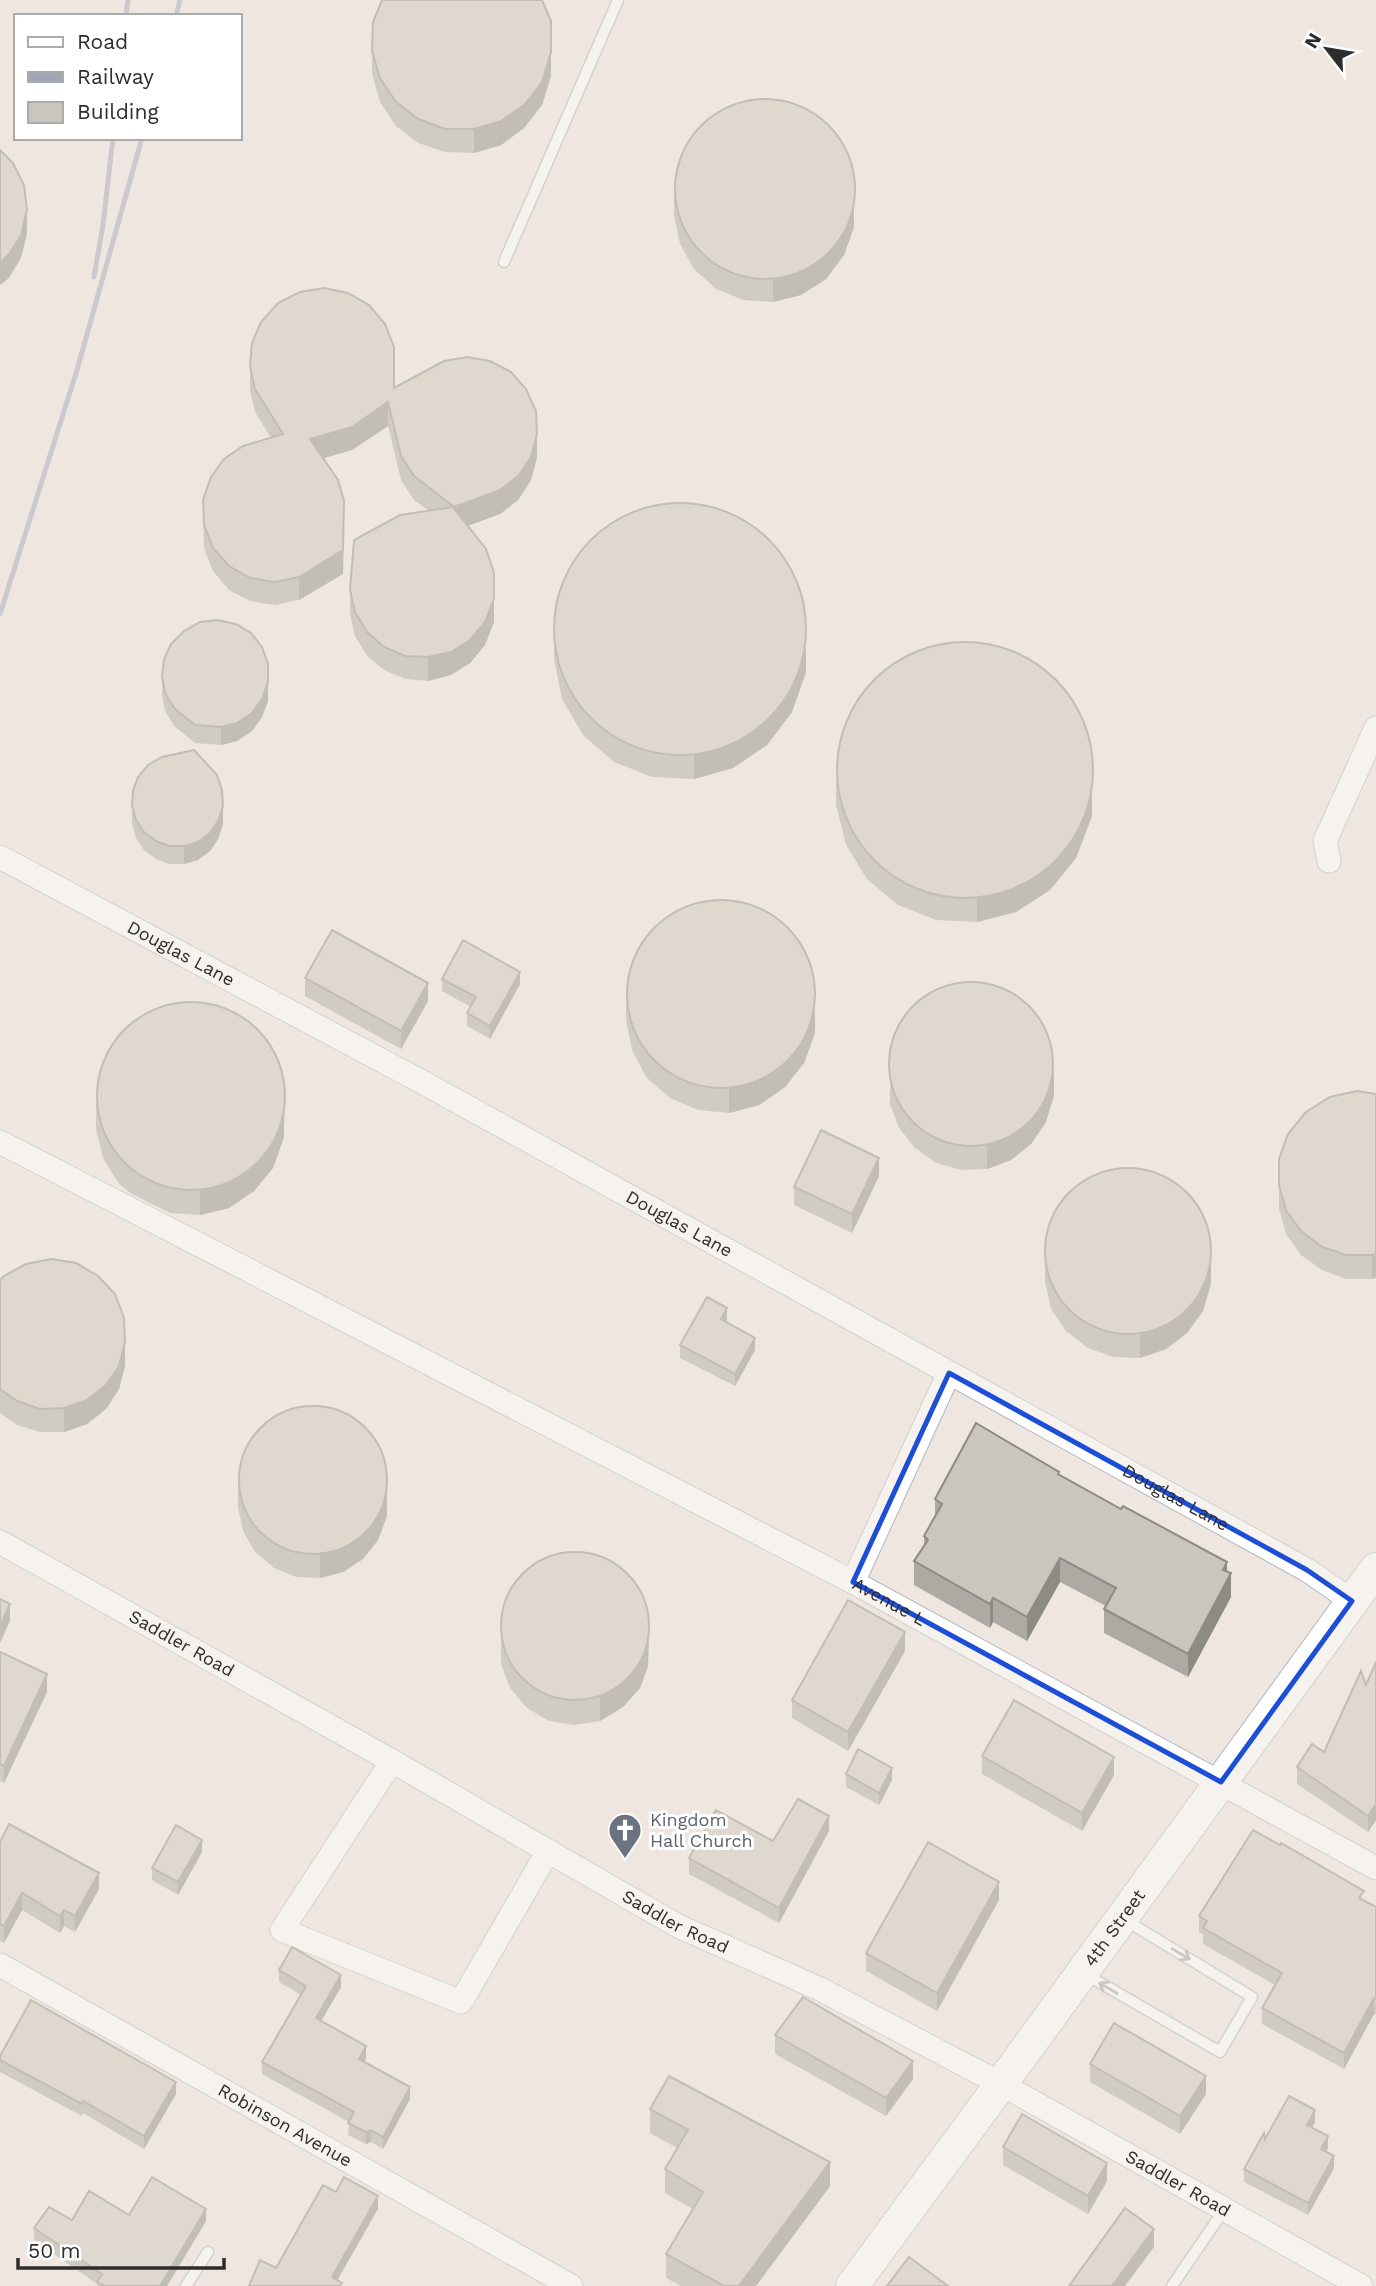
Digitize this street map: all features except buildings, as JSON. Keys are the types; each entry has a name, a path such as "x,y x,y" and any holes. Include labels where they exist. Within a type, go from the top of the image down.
{"main road":[{"name":"4th Street","path":"852,2286 1376,1569"}],"street":[{"path":"1329,861 1325,841 1376,728"},
{"name":"Douglas Lane","path":"0,857 424,1083 1307,1570 1352,1601"},
{"name":"Avenue L","path":"0,1142 853,1582 1376,1868"},
{"path":"853,1582 949,1373"},
{"name":"Saddler Road","path":"0,1542 392,1761 678,1926 820,1989 1001,2084 1361,2286"},
{"path":"392,1761 282,1930 461,2002 548,1851"},
{"name":"Robinson Avenue","path":"0,1965 571,2286"}],"lane":[{"path":"503,262 618,0"},
{"path":"1082,1973 1220,2052 1252,1997 1122,1919"},
{"path":"1172,2286 1224,2210"},
{"path":"186,2286 208,2252"}],"highlighted area":[{"path":"949,1373 1307,1570 1352,1601 1221,1782 853,1582"}],"railway":[{"path":"126,14 128,0"},
{"path":"176,14 180,0"},
{"path":"94,277 113,140"},
{"path":"0,614 77,370 141,140"}],"place":[{"name":"Kingdom Hall Church","path":"625,1860"}]}
